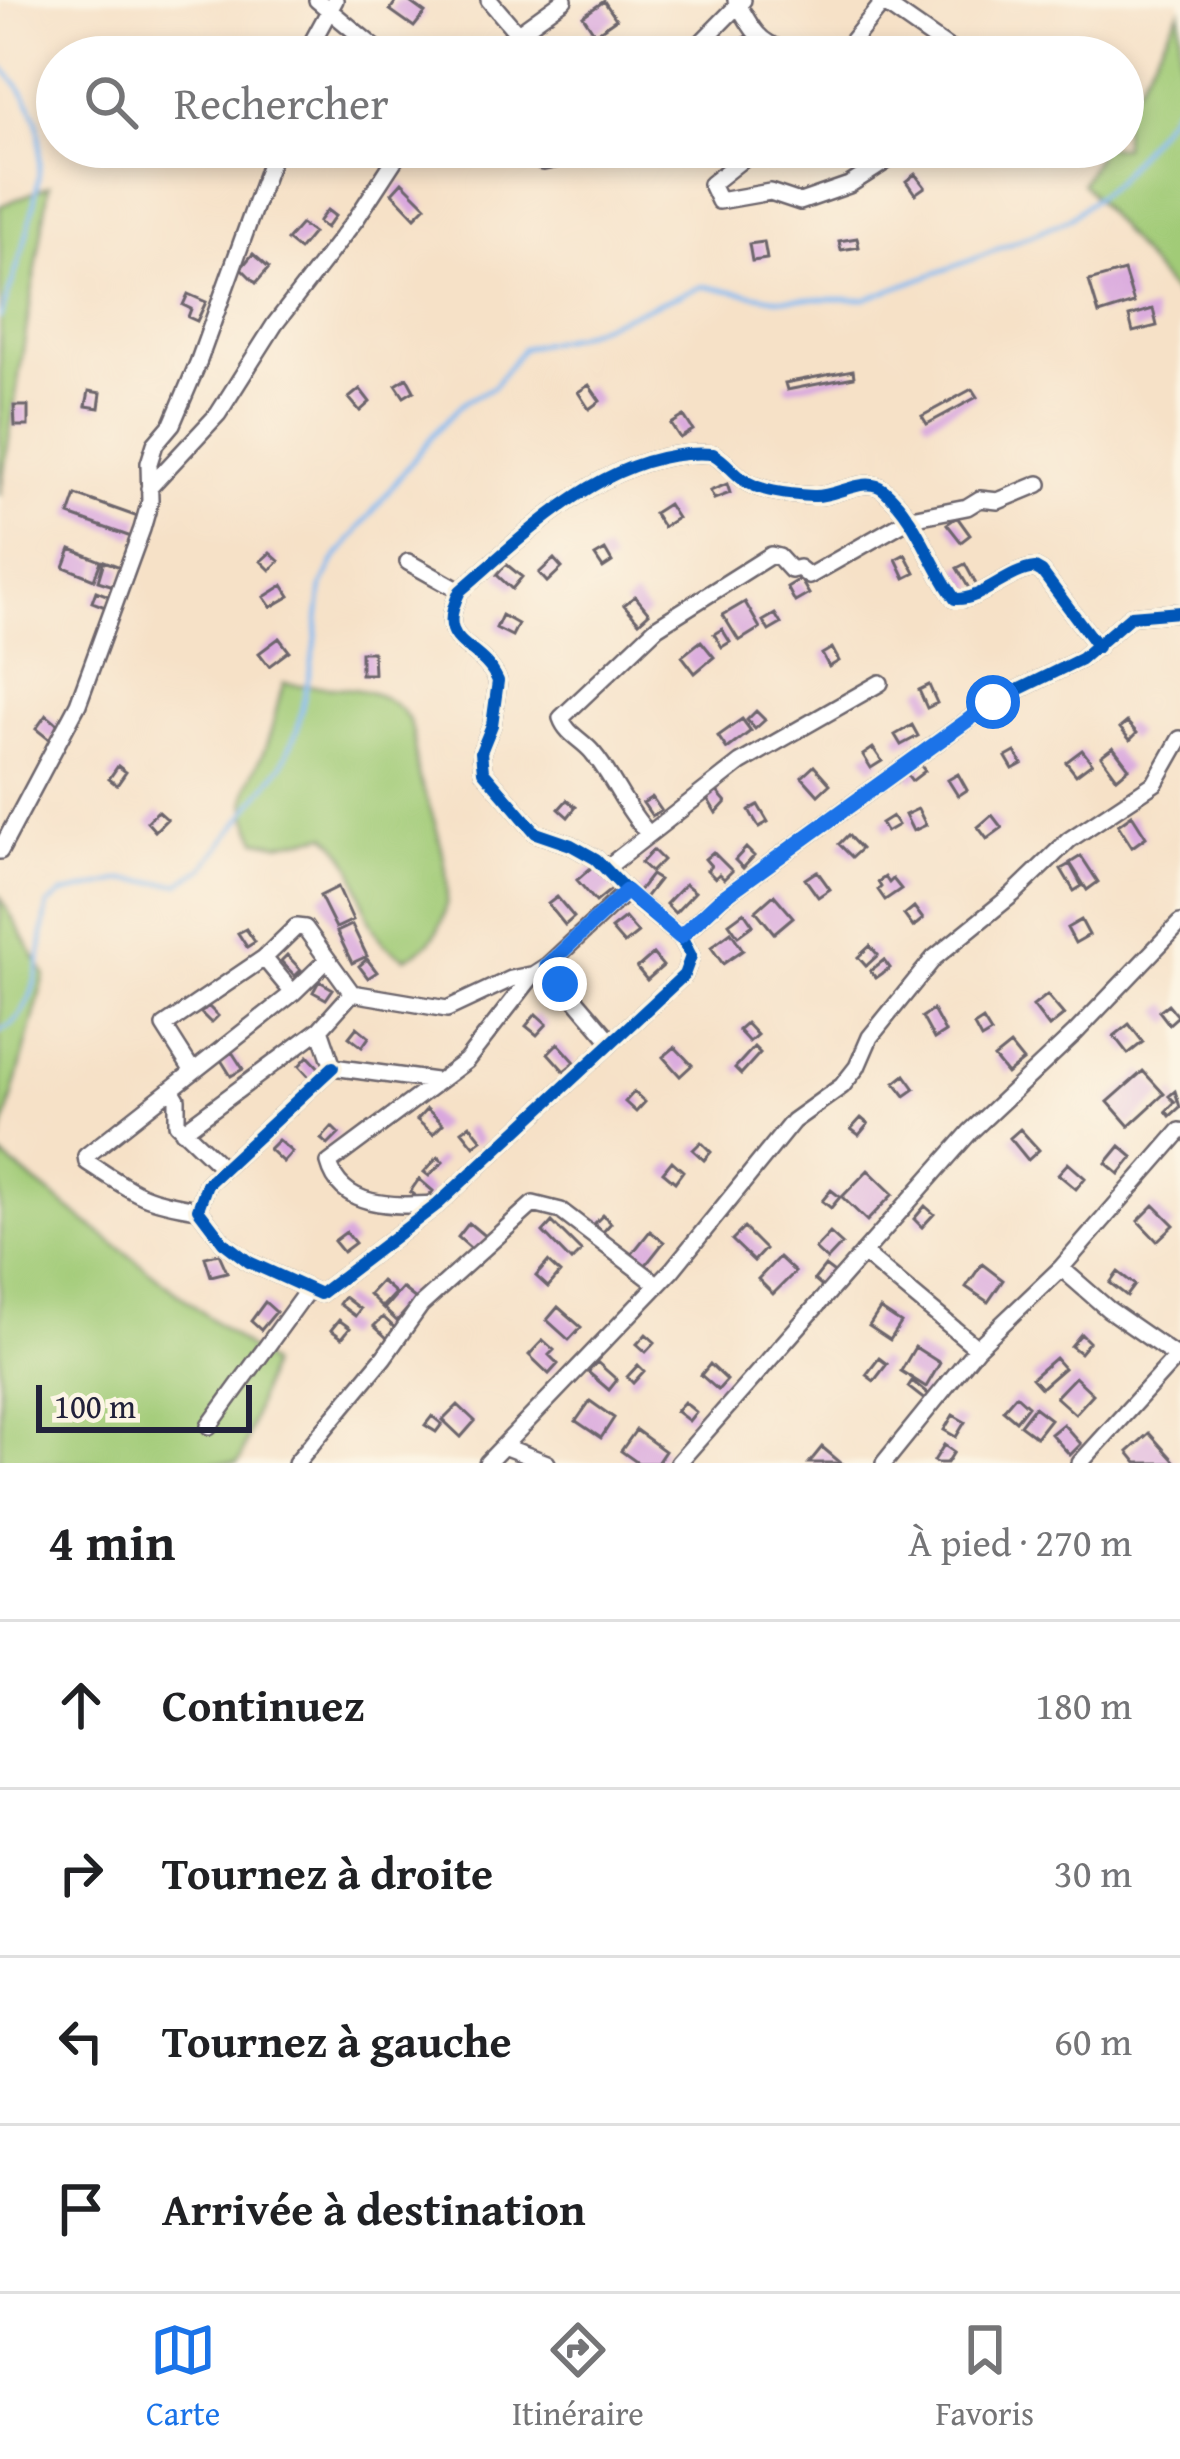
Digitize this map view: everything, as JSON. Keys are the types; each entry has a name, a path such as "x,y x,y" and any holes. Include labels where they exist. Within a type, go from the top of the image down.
{"street":[{"path":"317,0 332,7 363,36"},
{"path":"489,0 519,35 564,0"},
{"path":"854,36 881,1 931,36"},
{"path":"707,36 739,2 758,36"},
{"path":"316,36 332,7"},
{"path":"0,851 78,704 142,529 154,444 172,424 198,362 268,168"},
{"path":"149,488 218,414 274,324 389,168"},
{"path":"731,168 711,184 719,201 770,192 800,202 849,185 875,168"},
{"path":"326,960 293,993 127,1127 90,1150 87,1162 156,1204 199,1209 223,1242 249,1262 266,1272 283,1274 307,1291 326,1292 390,1237 438,1204 688,969 690,952 680,937 584,850 536,833 483,771 481,752 498,681 489,665 454,636 450,626 460,591 568,502 611,475 672,454 713,454 742,480 809,496 835,495 867,483 878,485 910,518 955,598 969,599 999,580 1035,568 1098,647"},
{"path":"647,832 622,803 593,753 564,727 564,713 657,627 771,555 808,576 910,518 980,500 998,501 1039,484"},
{"path":"408,562 460,591"},
{"path":"680,937 722,898 993,702 1098,647 1131,616 1180,612"},
{"path":"605,869 740,764 880,683"},
{"path":"487,1463 657,1284 793,1121 842,1086 870,1037 934,958 1013,894 1069,840 1155,783 1180,739"},
{"path":"438,1204 363,1202 352,1197 329,1168 333,1159 466,1061 540,970 626,891"},
{"path":"677,1463 970,1132 1075,1033 1180,923"},
{"path":"193,1070 164,1026 264,958 300,926 352,993 435,1010 540,970"},
{"path":"264,958 293,993"},
{"path":"540,970 610,1041"},
{"path":"183,1131 320,1029 352,993"},
{"path":"320,1029 333,1067"},
{"path":"333,1067 435,1081"},
{"path":"199,1209 207,1184 333,1067"},
{"path":"171,1089 178,1104 175,1118 183,1131 223,1168"},
{"path":"884,1463 977,1348 1060,1268 1180,1131"},
{"path":"296,1463 421,1305 533,1204 561,1211 657,1284"},
{"path":"862,1253 977,1348"},
{"path":"1060,1268 1108,1309 1178,1355 1080,1463"},
{"path":"209,1426 307,1291"},
{"path":"503,1446 547,1463"}],"green space":[{"path":"1180,11 1180,302 1082,183 1090,168 1144,168 1144,74"},
{"path":"49,186 0,496 0,206"},
{"path":"284,683 374,694 399,708 410,723 419,777 442,850 447,902 441,925 427,944 405,958 381,940 349,862 327,835 278,844 257,840 246,798"},
{"path":"0,896 45,975 0,1143"},
{"path":"0,1155 269,1364 236,1463 0,1463"}],"building":[{"path":"397,0 407,0 425,13 414,27 390,10"},
{"path":"604,1 616,19 595,34 583,16"},
{"path":"915,174 925,187 915,194 906,181"},
{"path":"402,182 426,206 415,217 392,193"},
{"path":"327,210 335,216 326,228 318,222"},
{"path":"301,224 313,233 299,250 287,240"},
{"path":"857,238 859,247 841,250 839,241"},
{"path":"764,242 767,259 752,261 749,244"},
{"path":"253,254 269,268 256,283 241,268"},
{"path":"1124,271 1134,303 1099,314 1089,281"},
{"path":"188,294 206,302 197,321 188,317 191,309 183,305"},
{"path":"1153,309 1157,326 1133,332 1129,316"},
{"path":"853,370 854,377 787,390 785,383"},
{"path":"407,378 414,391 404,397 396,385"},
{"path":"589,385 600,401 589,409 578,392"},
{"path":"360,389 370,402 360,411 349,398"},
{"path":"972,389 977,397 927,424 922,416"},
{"path":"89,391 101,393 99,408 86,406"},
{"path":"14,406 28,406 28,426 15,426"},
{"path":"684,416 693,430 680,438 671,424"},
{"path":"727,484 730,493 714,499 710,491"},
{"path":"76,495 141,518 134,538 69,515"},
{"path":"668,504 677,518 663,527 654,513"},
{"path":"957,517 970,535 961,542 947,524"},
{"path":"71,549 101,561 94,579 64,567"},
{"path":"605,550 612,562 603,568 595,556"},
{"path":"270,553 279,561 270,570 261,561"},
{"path":"905,554 915,573 905,578 896,559"},
{"path":"554,559 562,568 547,582 539,573"},
{"path":"104,561 123,568 117,587 98,581"},
{"path":"506,564 522,577 512,589 497,575"},
{"path":"965,564 977,586 970,590 957,568"},
{"path":"800,579 809,594 795,602 787,587"},
{"path":"283,585 290,596 271,607 264,597"},
{"path":"96,591 109,596 105,607 92,602"},
{"path":"635,596 649,613 639,622 624,605"},
{"path":"745,602 760,628 739,641 723,615"},
{"path":"775,614 781,624 769,631 763,621"},
{"path":"502,615 518,624 512,636 496,628"},
{"path":"722,629 730,642 722,647 714,634"},
{"path":"279,638 289,651 269,666 259,653"},
{"path":"701,641 714,657 695,673 682,656"},
{"path":"832,648 839,661 829,667 822,654"},
{"path":"361,652 373,652 374,674 361,674"},
{"path":"929,685 937,703 927,708 919,690"},
{"path":"756,711 765,720 755,729 747,720"},
{"path":"46,715 62,728 51,741 36,729"},
{"path":"742,719 751,731 727,749 718,736"},
{"path":"1127,722 1137,733 1130,740 1120,728"},
{"path":"912,725 918,736 901,745 895,735"},
{"path":"1113,747 1129,768 1117,778 1101,756"},
{"path":"873,748 882,761 871,768 863,755"},
{"path":"1082,750 1092,763 1076,775 1066,762"},
{"path":"1015,752 1022,764 1013,769 1006,757"},
{"path":"919,763 925,771 912,781 906,773"},
{"path":"118,766 126,772 117,785 109,779"},
{"path":"814,766 830,784 818,795 802,777"},
{"path":"958,774 967,790 958,796 948,780"},
{"path":"714,788 726,802 716,813 706,796"},
{"path":"652,797 661,810 652,816 643,803"},
{"path":"567,800 576,807 568,817 559,809"},
{"path":"758,805 768,822 759,827 749,810"},
{"path":"918,809 926,825 913,831 905,815"},
{"path":"158,811 167,819 155,831 147,822"},
{"path":"992,815 1002,828 987,839 978,827"},
{"path":"1132,815 1146,837 1132,847 1118,825"},
{"path":"892,816 898,825 886,832 881,823"},
{"path":"848,835 861,849 852,857 839,844"},
{"path":"746,848 754,856 743,868 735,860"},
{"path":"653,850 663,860 651,872 641,863"},
{"path":"713,852 732,871 724,879 707,870 711,866 705,859"},
{"path":"1081,856 1098,882 1087,890 1070,863"},
{"path":"1070,864 1082,886 1074,891 1061,869"},
{"path":"593,866 613,888 596,902 577,880"},
{"path":"817,871 830,889 818,897 805,879"},
{"path":"651,875 659,880 644,899 637,893"},
{"path":"885,877 901,889 885,900 878,882"},
{"path":"685,884 695,892 675,913 666,904"},
{"path":"338,887 353,920 336,928 320,896"},
{"path":"774,895 793,917 774,933 756,911"},
{"path":"557,897 574,917 565,925 548,904"},
{"path":"914,907 923,919 913,927 904,915"},
{"path":"744,912 753,925 738,936 729,923"},
{"path":"625,918 638,933 624,944 611,929"},
{"path":"1081,920 1089,935 1075,943 1067,928"},
{"path":"352,925 367,956 352,963 337,932"},
{"path":"246,929 255,942 247,947 238,933"},
{"path":"731,932 743,950 723,964 711,947"},
{"path":"870,946 878,955 866,966 858,957"},
{"path":"653,954 663,966 647,980 637,968"},
{"path":"287,955 301,970 295,976 281,961"},
{"path":"367,959 377,972 368,978 359,966"},
{"path":"884,960 890,968 876,978 870,971"},
{"path":"319,981 333,989 326,999 313,992"},
{"path":"1047,995 1064,1015 1049,1027 1033,1006"},
{"path":"1168,1004 1178,1016 1169,1024 1159,1011"},
{"path":"208,1006 218,1016 211,1023 201,1013"},
{"path":"933,1010 945,1032 934,1039 922,1017"},
{"path":"536,1014 547,1024 537,1035 526,1026"},
{"path":"983,1020 991,1033 981,1039 974,1026"},
{"path":"746,1023 757,1035 749,1042 738,1030"},
{"path":"1129,1024 1143,1042 1128,1054 1114,1036"},
{"path":"357,1027 369,1037 362,1047 349,1037"},
{"path":"558,1043 575,1062 564,1071 548,1053"},
{"path":"1010,1045 1023,1061 1007,1074 994,1058"},
{"path":"675,1047 692,1065 680,1076 663,1057"},
{"path":"754,1047 760,1053 741,1074 735,1068"},
{"path":"232,1052 243,1069 231,1076 221,1060"},
{"path":"308,1056 321,1070 311,1079 299,1066"},
{"path":"1143,1071 1164,1094 1129,1126 1108,1102"},
{"path":"905,1075 915,1089 905,1096 895,1083"},
{"path":"1175,1091 1180,1107 1170,1116 1166,1111 1175,1102 1169,1096"},
{"path":"634,1092 645,1102 636,1112 625,1102"},
{"path":"427,1109 443,1124 433,1134 417,1120"},
{"path":"861,1118 868,1124 859,1135 851,1129"},
{"path":"470,1125 482,1140 474,1146 462,1131"},
{"path":"332,1127 339,1134 328,1145 321,1139"},
{"path":"1020,1129 1039,1150 1028,1160 1010,1138"},
{"path":"278,1140 292,1152 283,1162 269,1149"},
{"path":"701,1142 711,1152 704,1160 693,1150"},
{"path":"1120,1146 1133,1157 1119,1174 1106,1163"},
{"path":"438,1157 443,1162 429,1176 424,1172"},
{"path":"672,1161 683,1171 675,1182 663,1172"},
{"path":"1068,1163 1085,1178 1076,1189 1058,1174"},
{"path":"868,1170 893,1194 867,1221 842,1197"},
{"path":"419,1179 433,1191 424,1203 410,1192"},
{"path":"831,1190 840,1197 831,1208 822,1201"},
{"path":"1154,1205 1174,1225 1157,1241 1138,1221"},
{"path":"925,1206 934,1214 922,1227 914,1219"},
{"path":"603,1215 611,1223 603,1232 594,1224"},
{"path":"552,1222 581,1251 571,1261 543,1232"},
{"path":"469,1223 487,1238 475,1252 458,1237"},
{"path":"744,1228 765,1249 754,1261 732,1240"},
{"path":"650,1231 664,1242 645,1266 631,1255"},
{"path":"346,1232 355,1243 343,1252 334,1241"},
{"path":"830,1233 842,1244 827,1260 815,1249"},
{"path":"219,1254 227,1272 211,1276 205,1257"},
{"path":"779,1257 795,1272 773,1294 758,1279"},
{"path":"548,1262 560,1273 548,1287 536,1276"},
{"path":"982,1264 1003,1280 988,1302 966,1287"},
{"path":"825,1266 837,1275 826,1290 814,1280"},
{"path":"1118,1272 1135,1285 1127,1296 1110,1283"},
{"path":"381,1281 395,1293 382,1307 369,1294"},
{"path":"402,1288 416,1299 397,1321 384,1309"},
{"path":"344,1297 360,1309 355,1316 339,1304"},
{"path":"265,1302 276,1312 261,1330 251,1321"},
{"path":"558,1307 581,1327 569,1340 547,1320"},
{"path":"880,1309 901,1323 890,1340 869,1326"},
{"path":"383,1317 397,1330 388,1339 374,1326"},
{"path":"339,1320 350,1328 342,1338 331,1330"},
{"path":"646,1334 655,1342 646,1352 637,1344"},
{"path":"1081,1334 1089,1342 1080,1353 1071,1346"},
{"path":"543,1340 554,1350 549,1355 558,1364 549,1374 529,1355"},
{"path":"915,1347 940,1363 926,1387 901,1371"},
{"path":"879,1358 887,1364 874,1381 866,1375"},
{"path":"1055,1358 1064,1368 1041,1388 1032,1378"},
{"path":"597,1362 617,1380 609,1390 588,1372"},
{"path":"710,1364 727,1380 718,1390 701,1375"},
{"path":"638,1365 644,1371 633,1383 627,1377"},
{"path":"1075,1377 1093,1394 1075,1414 1056,1397"},
{"path":"912,1381 931,1396 926,1401 908,1387"},
{"path":"1016,1395 1028,1406 1016,1421 1003,1410"},
{"path":"590,1401 614,1418 601,1438 576,1421"},
{"path":"684,1402 696,1412 689,1421 676,1411"},
{"path":"458,1405 475,1421 461,1437 443,1420"},
{"path":"1034,1407 1050,1419 1036,1437 1020,1425"},
{"path":"953,1415 965,1422 956,1437 944,1430"},
{"path":"432,1416 442,1424 436,1432 425,1425"},
{"path":"1063,1424 1081,1444 1070,1455 1051,1434"},
{"path":"636,1430 665,1451 657,1463 638,1463 621,1451"},
{"path":"1149,1433 1176,1463 1137,1463 1128,1452"},
{"path":"944,1445 954,1452 947,1463 938,1463 934,1461"},
{"path":"822,1447 841,1463 809,1463"}],"waterway":[{"path":"0,66 19,87 36,120"},
{"path":"1144,146 1180,101"},
{"path":"0,317 29,225 39,168"},
{"path":"0,1031 14,1022 31,994 48,905 62,894 124,880 179,884 204,868 282,765 297,731 322,586 334,561 435,432 463,403 493,387 523,348 571,337 703,286 779,299 865,299 1069,219 1126,168"}],"cycle path":[{"path":"681,937 637,902 596,859 536,833 483,771 481,752 492,725 498,681 455,634 453,610 460,591 575,497 641,463 676,455 713,454 748,483 785,494 822,496 859,485 877,486 906,514 955,599 1035,568 1098,647"},
{"path":"333,1067 207,1184 198,1209 223,1242 249,1262 320,1294 438,1204 684,975 691,956 681,937 722,898 993,702 1081,659 1131,616 1180,612"}],"route":[{"path":"560,984 547,966 626,891 680,937 722,898 993,702"}]}
